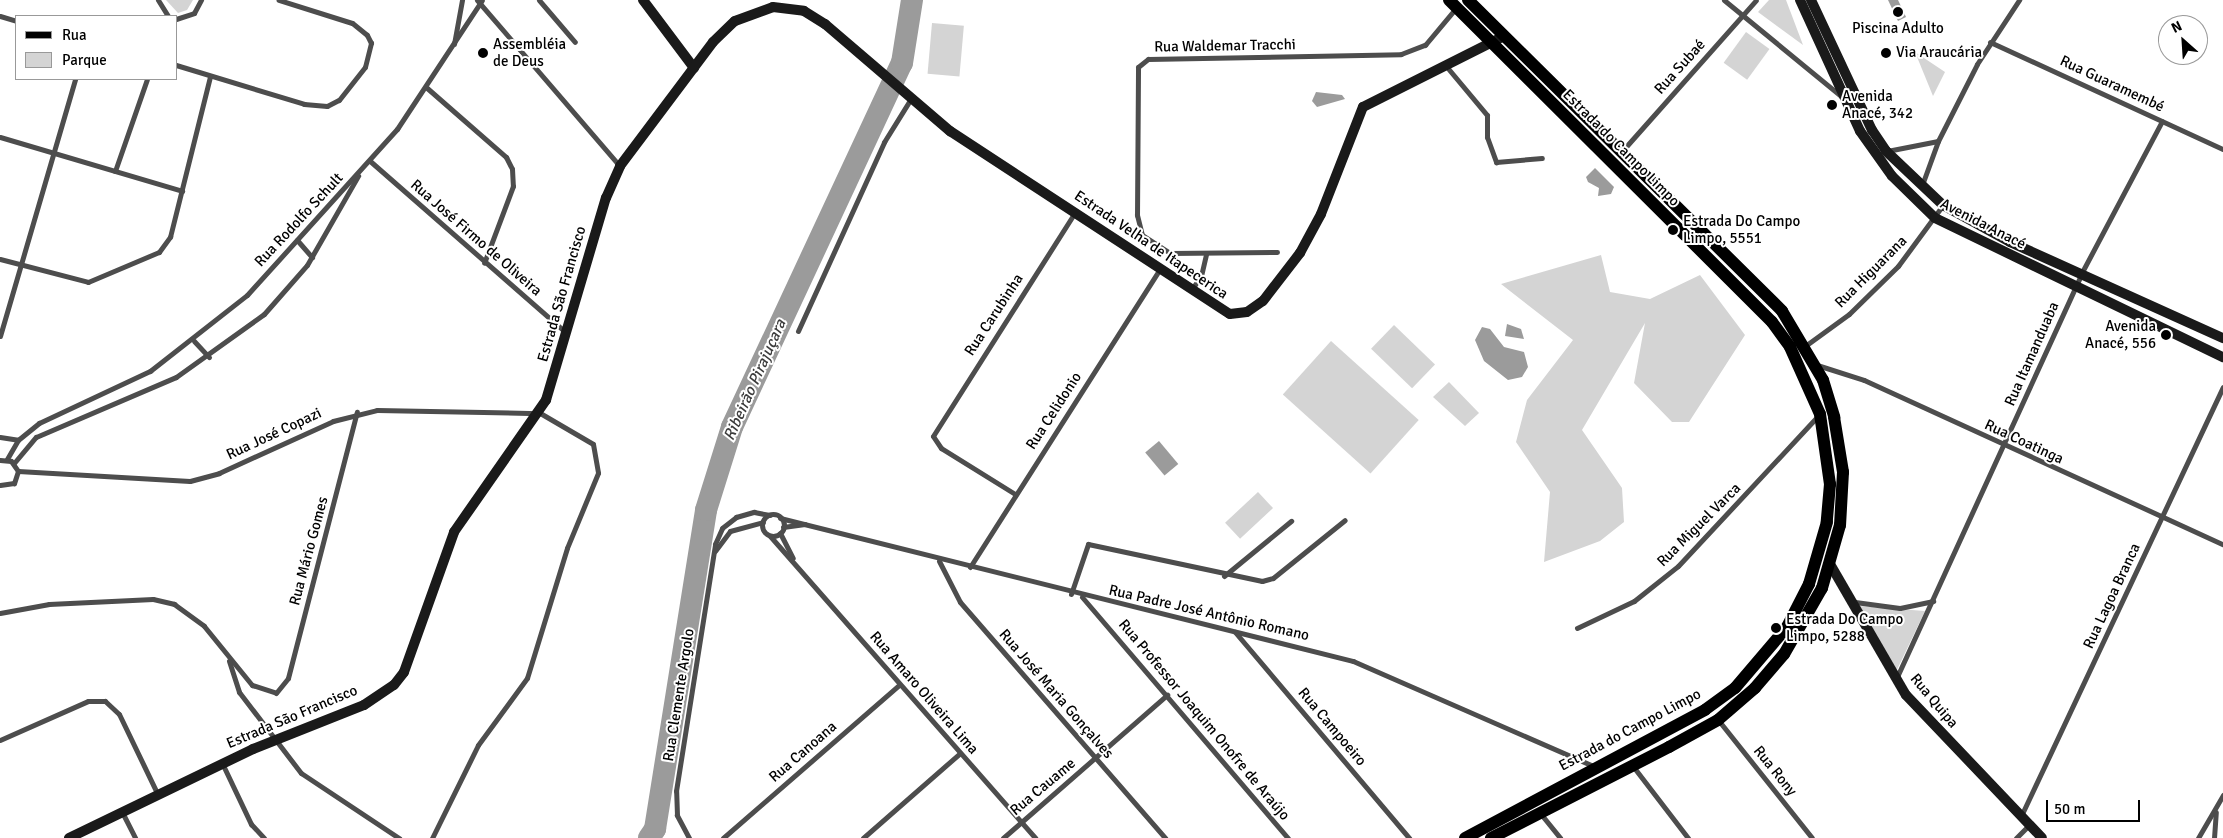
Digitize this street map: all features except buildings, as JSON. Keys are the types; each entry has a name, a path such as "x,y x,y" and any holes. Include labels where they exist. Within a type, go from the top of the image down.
{"main road":[{"path":"643,0 694,68"},
{"name":"Estrada do Campo Limpo","path":"1468,0 1623,150 1775,304 1805,346 1814,364 1834,417 1843,472 1840,525 1830,564 1809,614 1784,654 1756,688 1718,720 1539,811 1492,838"},
{"name":"Avenida Anacé","path":"1800,0 1843,98 1874,154 1935,218 2223,357"},
{"name":"Avenida Anacé","path":"1811,0 1857,98 1886,151 1921,187 1943,205 2081,274 2223,338"},
{"name":"Estrada do Campo Limpo","path":"1453,4 1772,322 1790,347 1820,414 1830,484 1827,522 1809,584 1787,627 1764,659 1719,700 1592,766 1465,838"},
{"name":"Estrada São Francisco","path":"69,838 222,763 272,741 348,712 394,685 408,663 454,532 540,413 604,206 620,166 694,68 735,21 773,7 804,11 855,50 910,100"},
{"name":"Estrada Velha de Itapecerica","path":"910,100 977,150 1075,212 1190,291 1230,314 1247,312 1263,301 1287,274 1318,221 1363,107 1445,64 1504,36"},
{"name":"Rua Quipa","path":"1830,564 1855,602 1896,679 1926,718 2042,838"}],"street":[{"path":"158,0 167,15"},
{"path":"178,18 194,13 200,0"},
{"path":"178,66 210,77 317,106 339,100 352,89 370,55 371,43 363,29 279,0"},
{"path":"454,47 462,0"},
{"path":"539,0 575,42"},
{"path":"1724,0 1744,14 1843,98 1857,98"},
{"name":"Rua Subaé","path":"1623,150 1756,0"},
{"path":"1921,187 1938,141 1990,42 2019,0"},
{"path":"358,176 427,88 454,47 480,1 620,166"},
{"name":"Rua Waldemar Tracchi","path":"1277,252 1206,254 1164,252 1146,240 1139,228 1135,81 1142,62 1401,54 1425,45 1453,4"},
{"path":"0,16 15,21"},
{"name":"Rua Guaramembé","path":"1990,42 2223,149"},
{"path":"1445,64 1487,115 1487,138 1496,162 1542,158"},
{"path":"0,259 88,282 159,252 170,237 210,77"},
{"path":"0,336 75,80"},
{"path":"114,171 147,80"},
{"path":"427,88 506,157 512,169 510,195 484,263"},
{"path":"798,331 884,142 910,100"},
{"name":"Rua Itamanduaba","path":"1896,679 2004,447 2081,274 2162,121"},
{"path":"0,137 182,191"},
{"path":"1886,151 1938,141"},
{"name":"Rua José Firmo de Oliveira","path":"370,161 484,263 566,332"},
{"name":"Rua Rodolfo Schult","path":"7,459 18,440 39,424 150,371 194,341 247,295 336,194 358,176"},
{"name":"Rua Rodolfo Schult","path":"14,463 36,437 176,377 209,357 264,314 312,257 358,176"},
{"name":"Rua Higuarana","path":"1805,346 1885,279 1935,218 1943,205"},
{"name":"Rua Carubinha","path":"1015,494 941,448 933,441 935,431 1075,212"},
{"path":"297,240 312,257"},
{"path":"1190,291 1201,276 1206,254"},
{"name":"Rua Celidonio","path":"970,567 1159,270"},
{"path":"194,341 209,357"},
{"name":"Rua Coatinga","path":"1814,364 1864,380 2004,447 2223,544"},
{"name":"Rua Lagoa Branca","path":"2021,816 2223,386"},
{"name":"Rua José Copazi","path":"18,471 190,481 357,412 540,413"},
{"name":"Rua Mário Gomes","path":"229,660 252,685 276,693 288,678 357,412"},
{"path":"432,838 478,745 527,678 559,570 600,461 594,444 585,436 540,413"},
{"name":"Rua Miguel Varca","path":"1577,628 1634,601 1678,566 1820,414"},
{"path":"0,437 18,440"},
{"path":"0,460 7,459 14,463 18,471 14,483 0,486"},
{"name":"Rua Clemente Argolo","path":"689,838 677,815 676,791 713,554 728,523 749,513 770,515"},
{"path":"770,515 780,518 783,527 780,533 770,536 764,532 763,522 770,515"},
{"name":"Rua Padre José Antônio Romano","path":"780,518 939,561 1235,632 1380,671 1592,766"},
{"path":"1071,594 1088,544 1224,576 1262,581 1273,578 1345,520"},
{"path":"1224,576 1291,521"},
{"name":"Rua Clemente Argolo","path":"713,554 730,531 763,522"},
{"name":"Rua Padre José Antônio Romano","path":"783,527 806,524"},
{"name":"Rua Amaro Oliveira Lima","path":"780,533 796,563"},
{"name":"Rua Amaro Oliveira Lima","path":"770,536 796,563 900,685 1035,838"},
{"name":"Rua José Maria Gonçalves","path":"939,561 960,602 1165,838"},
{"name":"Rua Professor Joaquim Onofre de Araújo","path":"1081,596 1288,838"},
{"path":"0,613 49,604 153,599 190,614 229,660 239,692 272,741 320,789 400,838"},
{"path":"1855,602 1900,608 1933,601"},
{"name":"Rua Campoeiro","path":"1235,632 1409,838"},
{"name":"Rua Canoana","path":"723,838 900,685"},
{"name":"Rua Cauame","path":"1003,838 1096,759 1167,695"},
{"path":"0,740 88,701 105,701 119,714 158,795"},
{"name":"Rua Rony","path":"1718,720 1812,838"},
{"path":"863,838 960,753"},
{"path":"222,763 252,824 264,838"},
{"path":"1631,764 1688,838"},
{"path":"2198,838 2216,810 2223,794"},
{"path":"2214,838 2216,810"},
{"path":"1539,811 1560,838"},
{"path":"122,812 135,838"},
{"path":"1506,838 1526,818"},
{"path":"2016,838 2029,824"}],"green space":[{"path":"166,0 193,0 187,10 178,13"},
{"path":"1769,0 1786,0 1803,45 1758,12"},
{"path":"932,23 964,26 959,77 928,74"},
{"path":"1746,32 1769,49 1747,80 1724,63"},
{"path":"1915,52 1945,72 1933,96"},
{"path":"1601,255 1610,292 1650,299 1700,275 1745,335 1689,422 1672,422 1634,383 1645,323 1582,430 1622,488 1624,522 1600,541 1544,562 1550,492 1516,442 1527,400 1573,340 1501,284"},
{"path":"1394,325 1435,365 1412,388 1371,349"},
{"path":"1331,341 1419,420 1371,473 1283,395"},
{"path":"1449,382 1479,413 1465,426 1433,397"},
{"path":"1258,492 1273,508 1240,539 1225,523"},
{"path":"1859,606 1925,611 1895,674"}],"shaded area":[{"name":"Piscina Adulto","path":"1888,0 1898,0 1906,17 1898,21"},
{"path":"1316,92 1342,95 1345,99 1317,107 1312,101"},
{"path":"1595,168 1614,187 1611,194 1598,196 1599,188 1588,182 1586,177"},
{"path":"1507,324 1521,329 1524,339 1505,336"},
{"path":"1482,327 1490,329 1504,347 1524,352 1528,367 1522,377 1508,380 1484,361 1475,340"},
{"path":"1159,441 1178,464 1164,476 1145,453"}],"waterway":[{"name":"Ribeirão Pirajuçara","path":"649,838 655,829 706,510 732,427 902,63 912,0"}],"place":[{"name":"Piscina Adulto","path":"1898,12"},
{"name":"Assembléia de Deus","path":"483,53"},
{"name":"Via Araucária","path":"1886,53"},
{"name":"Avenida Anacé, 342","path":"1832,105"},
{"name":"Estrada Do Campo Limpo, 5551","path":"1673,230"},
{"name":"Avenida Anacé, 556","path":"2166,335"},
{"name":"Estrada Do Campo Limpo, 5288","path":"1776,628"}]}
